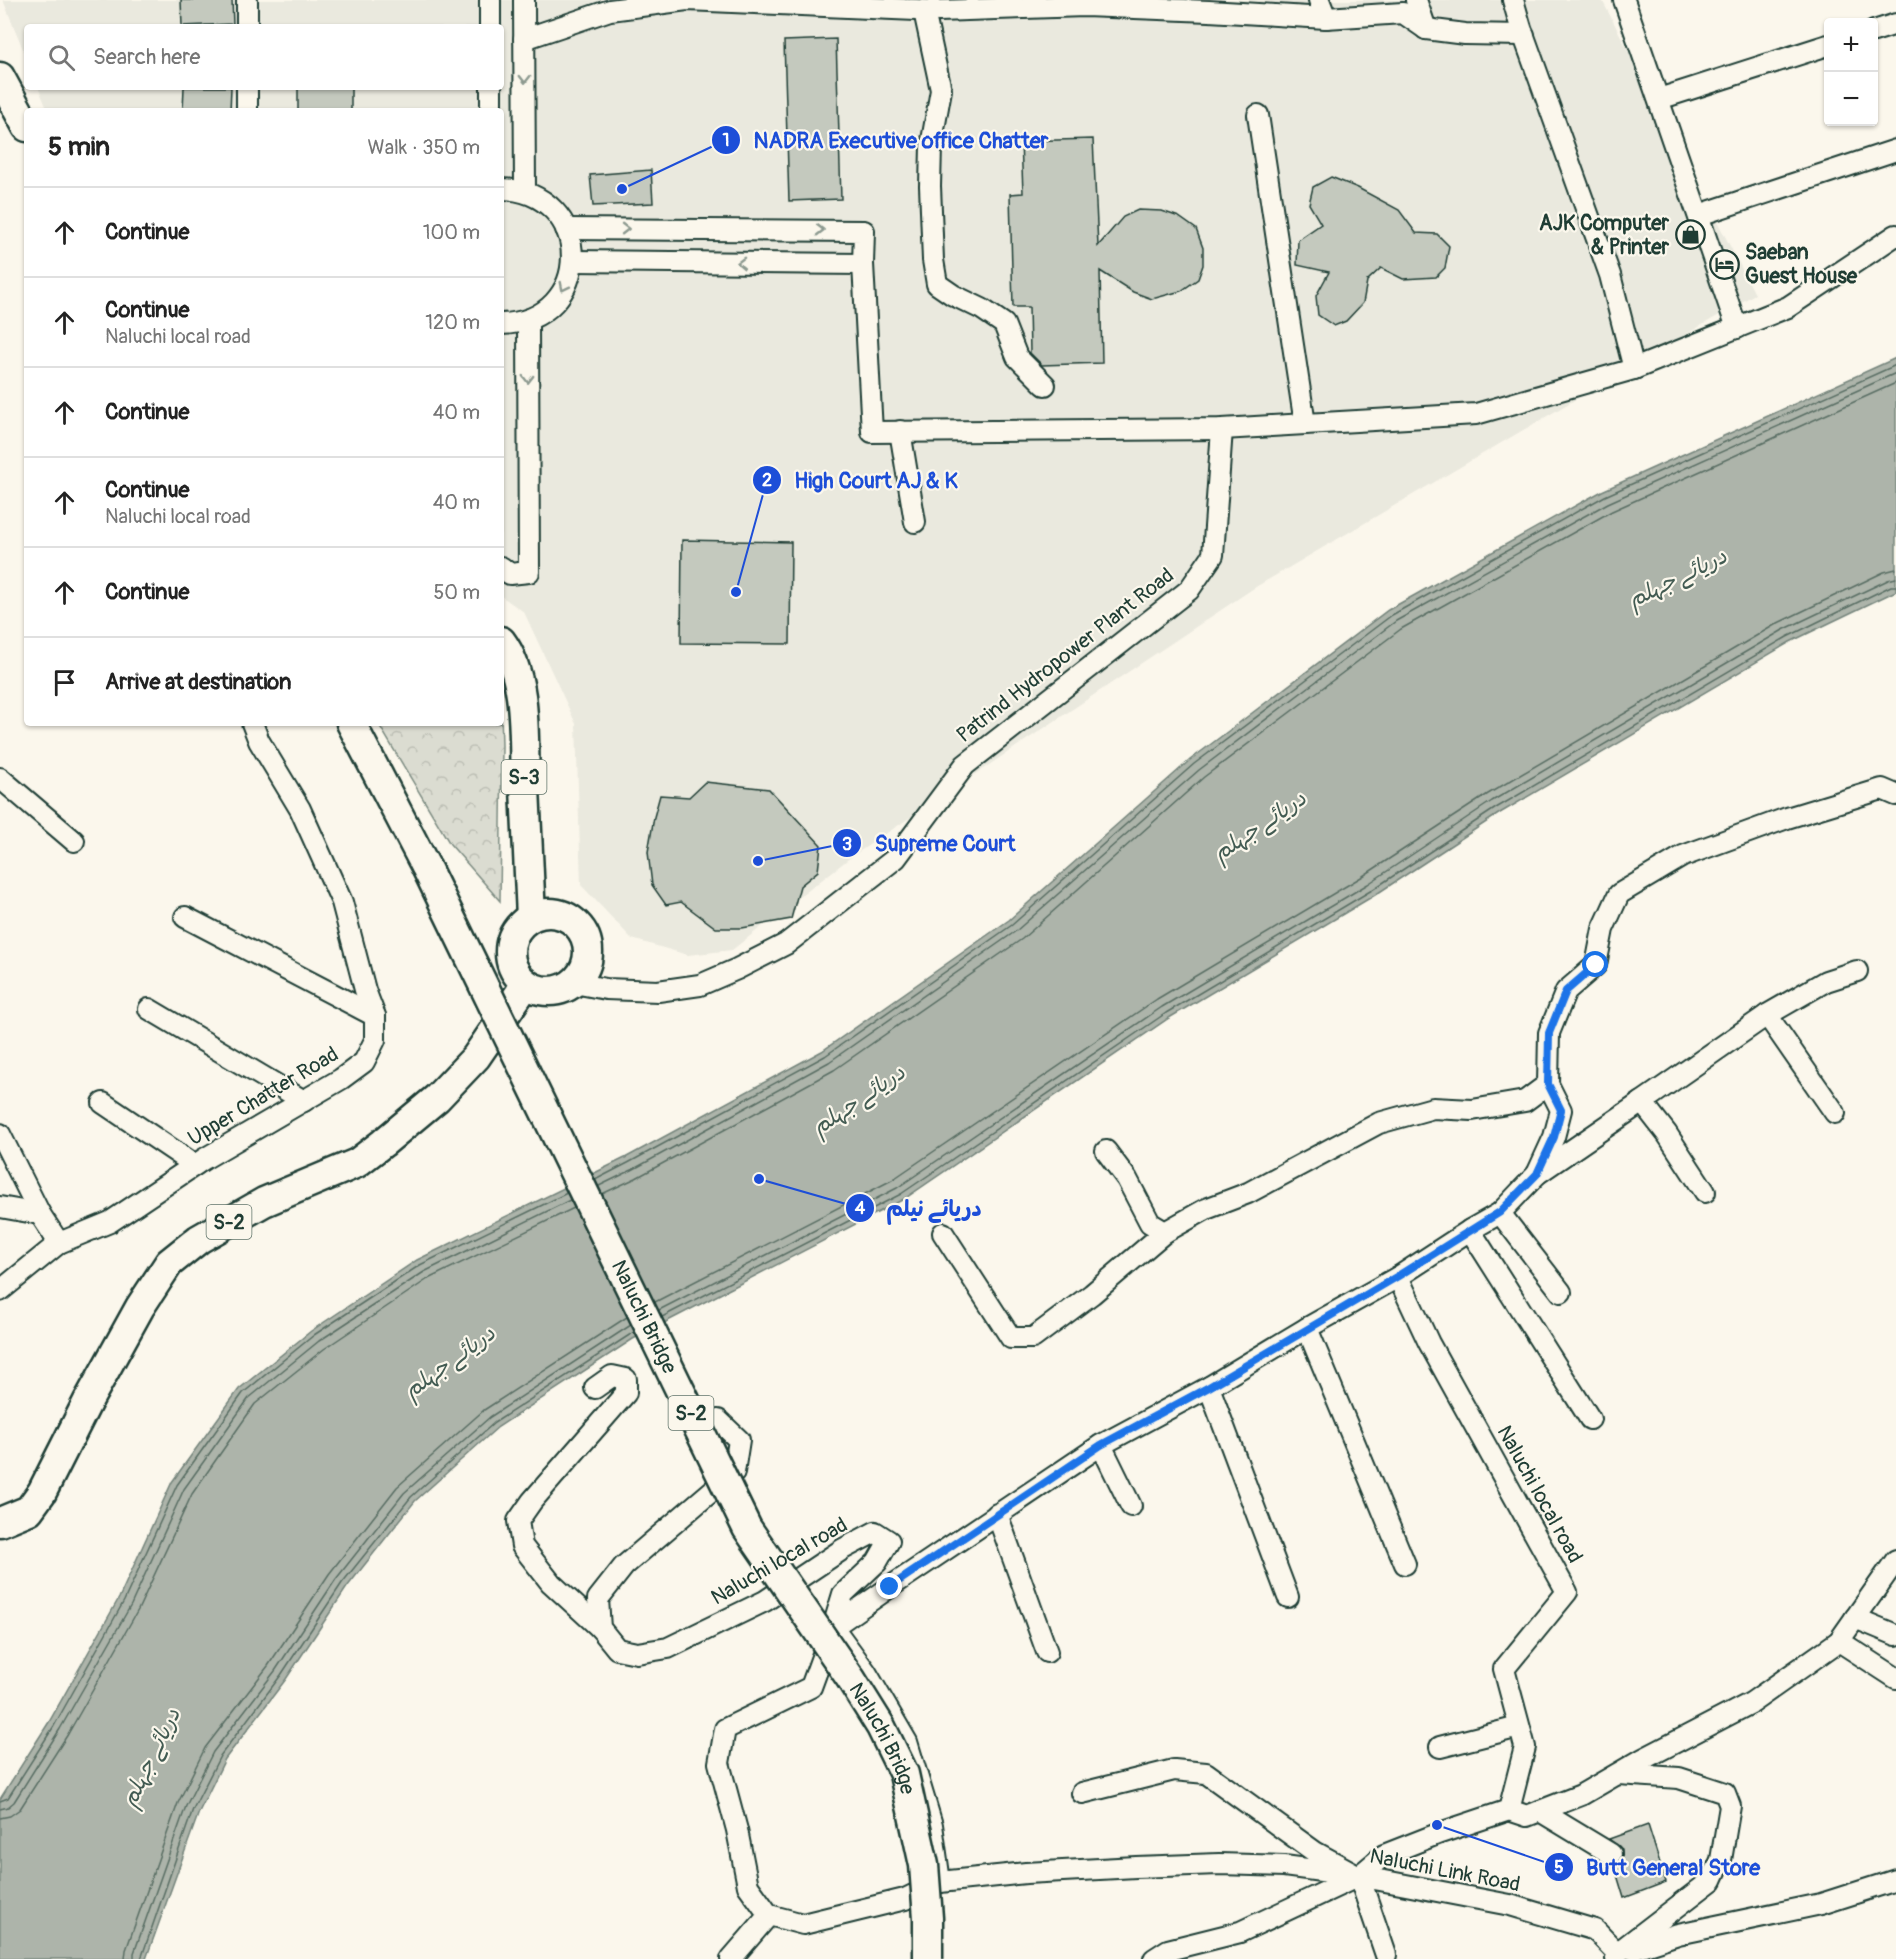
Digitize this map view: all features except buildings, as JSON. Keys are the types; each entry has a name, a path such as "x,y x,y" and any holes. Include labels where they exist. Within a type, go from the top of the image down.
{"highway":[{"path":"0,77 24,121"},
{"name":"S-3","path":"504,645 510,653 516,674 522,717 531,917"},
{"name":"Naluchi Bridge","path":"353,726 426,867 747,1528 863,1698 881,1727 904,1774 924,1865 928,1959"},
{"path":"544,913 558,914 570,918 580,927 587,938 588,963 574,983 550,992 538,990 526,984 517,975 511,962 510,949 513,936 520,925 531,917 544,913"},
{"name":"S-2","path":"0,1522 29,1510 42,1492 88,1401 135,1316 169,1263 198,1239 264,1202 357,1163 383,1143 437,1098 476,1057 526,984"}],"street":[{"path":"247,0 247,24"},
{"path":"490,0 490,24"},
{"path":"524,0 525,192"},
{"path":"524,39 610,10 687,0 924,10 1085,6 1209,11 1323,9 1403,13 1426,29 1465,34 1524,35"},
{"path":"1416,0 1426,29"},
{"path":"1513,0 1610,275 1634,369"},
{"path":"1624,0 1737,328"},
{"path":"924,10 941,90 931,146 930,186 933,260 937,284 1004,324 1017,357 1045,386"},
{"path":"1878,30 1896,24"},
{"path":"1659,99 1824,46"},
{"path":"247,90 247,108"},
{"path":"491,90 491,108"},
{"path":"1258,115 1305,424"},
{"path":"1699,215 1896,150"},
{"path":"504,189 525,192 545,202 561,218 571,238 573,261 568,283 556,302 538,317 517,324 504,324"},
{"path":"566,229 864,231 863,264 872,432 1222,429 1476,414 1634,369 1788,307 1896,235"},
{"path":"573,261 863,264"},
{"path":"504,569 510,574 529,572 528,321"},
{"name":"Patrind Hydropower Plant Road","path":"574,983 606,989 658,991 700,985 786,944 896,858 965,765 1188,590 1213,555 1222,429"},
{"path":"900,431 915,522"},
{"name":"Upper Chatter Road","path":"0,1291 59,1243 110,1222 195,1165 341,1079 364,1062 375,1040 375,1016 365,990 342,902 300,809 259,741 253,726"},
{"path":"0,778 74,841"},
{"path":"1537,1174 1554,1137 1561,1110 1548,1084 1549,1033 1566,991 1596,965 1603,929 1619,894 1683,856 1787,818 1882,789 1896,795"},
{"path":"185,917 375,1016"},
{"path":"1857,971 1826,981 1767,1015 1537,1174 1500,1212 1398,1276 1209,1387 1101,1445 833,1627 812,1687 725,1729 719,1763 737,1830 748,1886 769,1915 803,1924 905,1899 940,1882 1026,1873 1219,1864 1284,1866 1359,1876 1384,1855 1440,1833 1509,1810 1527,1816 1581,1795 1751,1703 1839,1641 1896,1560"},
{"path":"148,1009 304,1101"},
{"path":"1767,1015 1834,1113"},
{"path":"943,1233 1011,1338 1033,1338 1092,1294 1165,1232 1206,1209 1248,1193 1378,1123 1433,1108 1473,1110 1526,1101 1548,1084"},
{"path":"1642,1102 1668,1134 1705,1192"},
{"path":"103,1103 195,1165"},
{"path":"0,1134 40,1214 59,1243"},
{"path":"1106,1151 1126,1179 1150,1223 1165,1232"},
{"path":"0,1207 40,1214"},
{"path":"1500,1212 1561,1292"},
{"path":"1470,1230 1590,1419"},
{"name":"Naluchi local road","path":"1398,1276 1429,1343 1567,1592 1504,1669 1525,1747 1509,1810"},
{"path":"1307,1328 1405,1564"},
{"name":"Naluchi local road","path":"595,1388 612,1376 626,1379 626,1393 532,1501 518,1521 522,1546 551,1583 600,1628 617,1649 637,1653 668,1648 765,1602 843,1549 875,1532 889,1541 877,1562 843,1594 833,1627"},
{"path":"1209,1387 1288,1597"},
{"path":"600,1628 598,1599 624,1566 734,1472 739,1440 718,1420"},
{"path":"1101,1445 1131,1506"},
{"path":"997,1514 1047,1652"},
{"path":"1855,1618 1896,1635"},
{"path":"833,1627 866,1672 907,1742 932,1825 940,1882"},
{"path":"1839,1641 1896,1678"},
{"path":"1440,1747 1519,1727"},
{"path":"1082,1792 1174,1770 1206,1773 1315,1852 1359,1876 1386,1955"},
{"path":"1617,1956 1712,1880 1720,1860 1730,1806 1725,1793 1679,1778 1618,1774"},
{"path":"1540,1811 1611,1854"},
{"name":"Naluchi Link Road","path":"1154,1959 1168,1950 1240,1932 1359,1876 1510,1905 1595,1930 1617,1956"},
{"path":"1617,1956 1678,1934 1821,1904 1896,1880"},
{"path":"731,1959 769,1915"}],"shaded area":[{"path":"3,0 1602,0 1755,294 1254,588 851,857 732,950 688,955 632,939 581,885 576,724 524,612 504,598 504,108 47,108 39,90 504,90 504,24 24,24 24,52"}],"green space":[{"path":"380,726 501,726 500,901 450,844"}],"water":[{"name":"دریائے جہلم","path":"1896,358 1896,591 1790,642 1500,813 1375,895 1169,1018 904,1199 633,1339 498,1427 415,1501 347,1587 286,1679 225,1759 199,1812 146,1959 0,1959 0,1799 49,1722 119,1598 172,1482 239,1389 311,1331 417,1260 625,1158 822,1051 1009,920 1190,760 1388,610 1602,491"}],"place":[{"name":"NADRA Executive office Chatter","path":"622,189"},
{"name":"AJK Computer & Printer","path":"1690,235"},
{"name":"Saeban Guest House","path":"1724,264"},
{"name":"High Court AJ & K","path":"736,592"},
{"name":"Supreme Court","path":"758,861"},
{"name":"دریائے نیلم","path":"759,1179"},
{"name":"Butt General Store","path":"1437,1825"}],"route":[{"path":"890,1587 1101,1445 1209,1387 1398,1276 1500,1212 1537,1174 1554,1137 1561,1110 1548,1084 1549,1033 1566,991 1596,965"}]}
